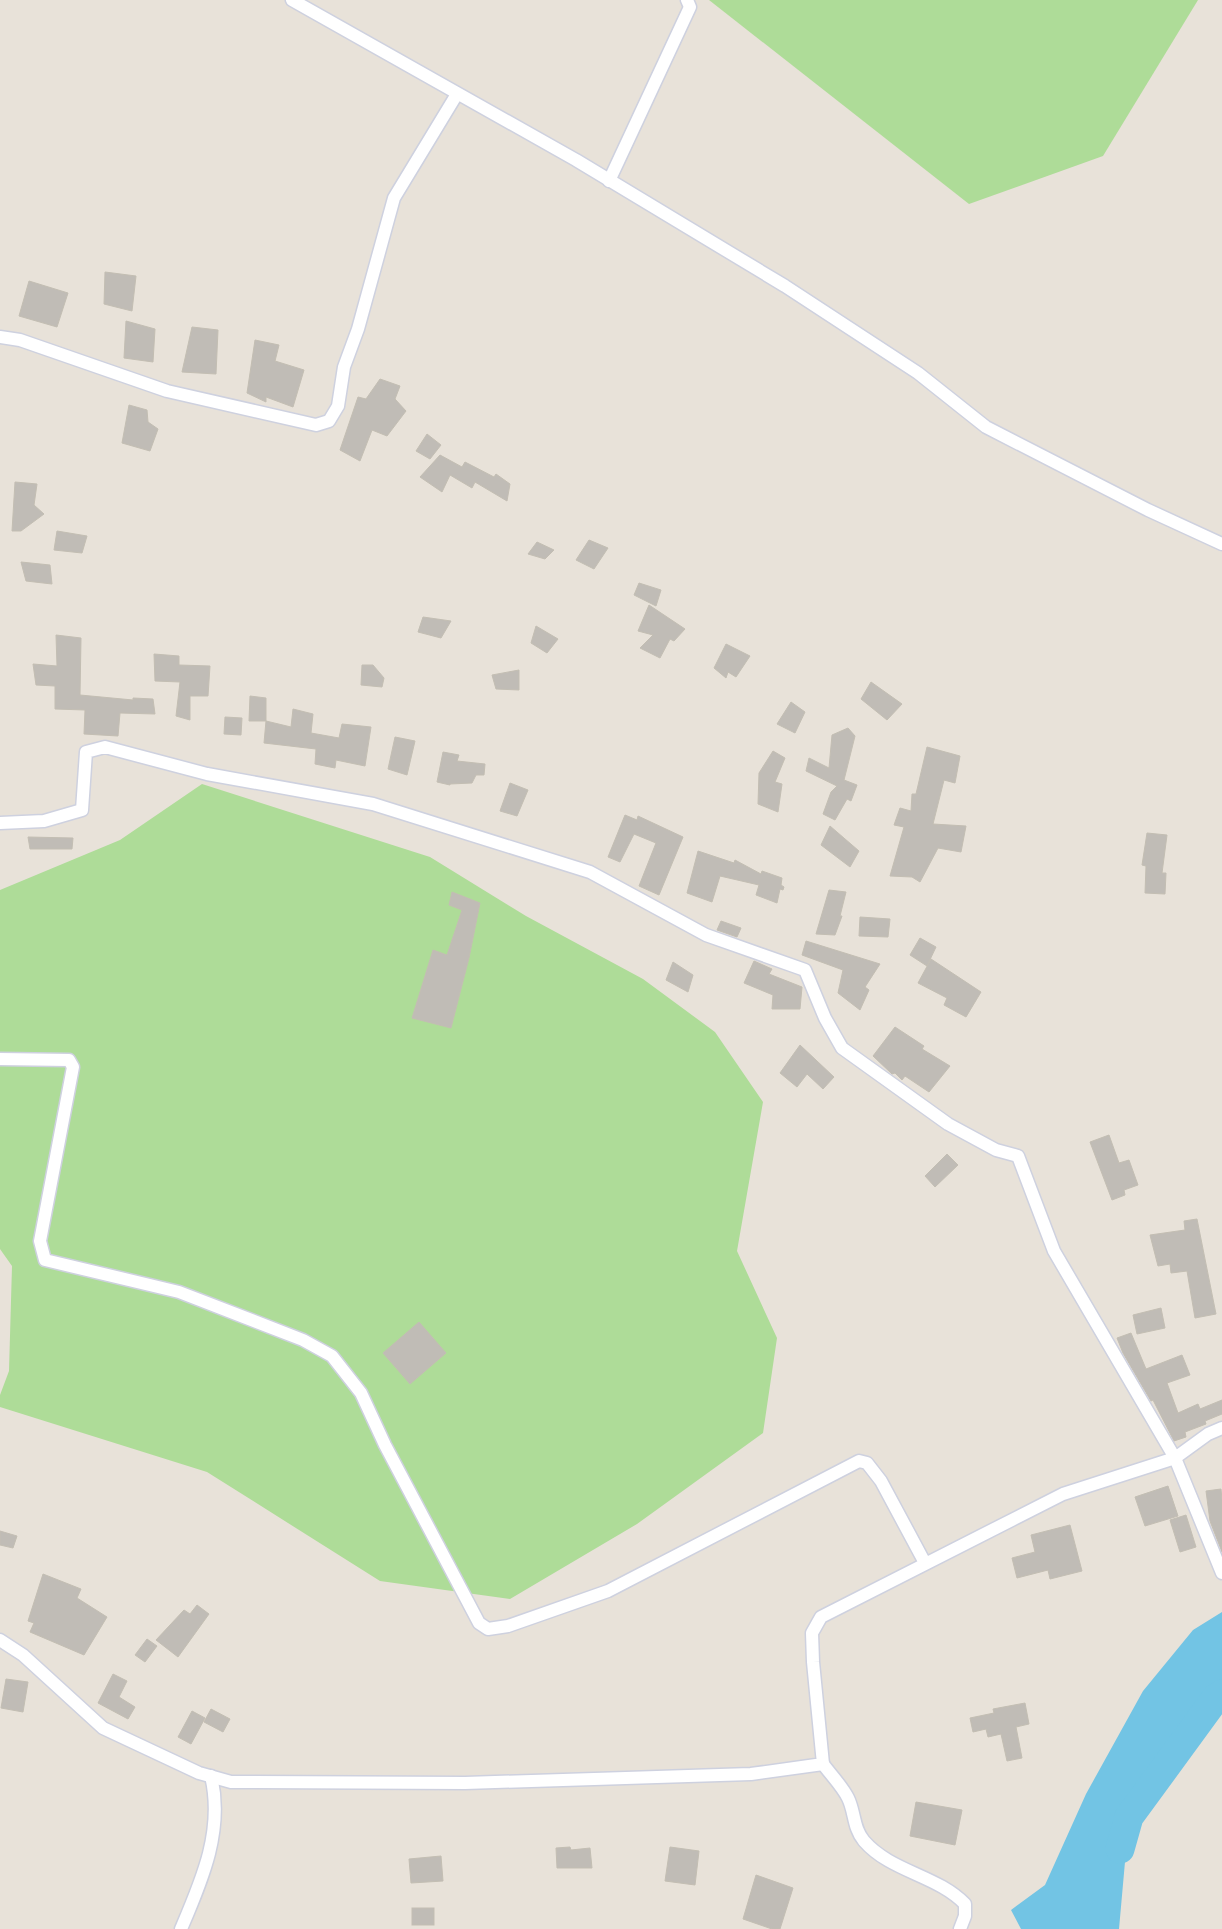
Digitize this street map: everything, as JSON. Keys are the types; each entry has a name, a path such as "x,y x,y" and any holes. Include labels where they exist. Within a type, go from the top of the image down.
{"street":[{"path":"292,0 576,160 785,286 918,373 986,426 1148,510 1222,544"},
{"path":"609,181 690,6 687,0"},
{"path":"0,337 20,340 167,390 316,425 330,421 338,406 344,367 358,329 394,198 457,94"},
{"path":"0,823 44,821 82,810 86,752 106,747 207,774 373,804 590,872 706,935 805,970 825,1018 842,1048 948,1124 996,1150 1018,1156 1054,1251 1175,1458 1222,1573"},
{"path":"0,1059 69,1060 74,1067 40,1241 45,1260 179,1292 303,1340 332,1356 361,1393 385,1445 479,1623 488,1629 508,1626 608,1591 859,1461 867,1463 881,1481 925,1563"},
{"path":"960,1929 965,1916 965,1904 956,1895 892,1863 865,1842 856,1830 849,1799 823,1764 812,1662 812,1633 821,1617 1063,1494 1175,1458 1208,1434 1222,1428"},
{"path":"0,1640 23,1655 102,1728 199,1773 231,1782 465,1783 752,1774 823,1764"},
{"path":"181,1929 205,1872 214,1822 214,1791 211,1776"}],"green space":[{"path":"709,0 1198,0 1103,156 969,204"},
{"path":"202,784 430,857 526,916 643,979 715,1032 763,1102 737,1251 777,1338 763,1433 637,1524 510,1599 380,1581 207,1472 0,1407 0,1395 9,1371 12,1266 0,1249 0,890 120,840"}],"water":[{"path":"1222,1612 1222,1703 1198,1723 1129,1817 1119,1929 1021,1929 1011,1910 1045,1885 1086,1794 1143,1691 1193,1630"}],"building":[{"path":"105,272 136,276 132,311 104,304"},
{"path":"29,281 68,293 57,327 19,316"},
{"path":"126,321 155,329 153,362 124,358"},
{"path":"192,327 218,330 216,374 182,372"},
{"path":"255,340 279,345 275,361 304,370 293,407 266,397 266,402 247,393"},
{"path":"380,379 400,386 395,399 406,411 387,436 372,430 360,461 340,450 358,397 366,399"},
{"path":"129,405 147,410 148,422 158,429 150,451 122,443"},
{"path":"427,434 441,445 430,459 416,451"},
{"path":"440,455 462,467 465,462 494,477 496,474 510,484 507,501 475,482 472,488 450,475 442,492 420,477"},
{"path":"15,482 37,484 34,505 44,514 21,531 12,531"},
{"path":"57,531 87,536 82,553 54,550"},
{"path":"589,540 608,548 594,569 576,560"},
{"path":"537,542 554,550 545,559 528,554"},
{"path":"21,562 50,565 52,584 26,581"},
{"path":"639,583 661,590 656,606 634,595"},
{"path":"649,605 685,629 674,641 670,639 660,658 640,648 653,635 638,631"},
{"path":"423,617 451,621 441,638 418,632"},
{"path":"536,626 558,639 547,653 531,643"},
{"path":"56,635 81,638 80,695 133,700 133,698 153,699 155,714 120,713 118,736 84,734 85,710 55,709 55,686 36,685 33,664 57,666"},
{"path":"726,644 750,656 736,677 728,672 726,678 714,668"},
{"path":"154,654 179,656 179,665 210,666 208,696 190,696 190,720 176,716 180,682 155,681"},
{"path":"362,665 373,665 384,678 382,687 361,685"},
{"path":"519,670 519,690 496,689 492,675"},
{"path":"871,682 902,704 887,720 861,699"},
{"path":"250,696 266,698 266,721 249,721"},
{"path":"791,702 805,712 795,733 777,724"},
{"path":"293,709 313,714 311,733 339,738 342,724 371,727 365,766 336,760 335,768 315,764 316,749 264,743 266,721 291,727"},
{"path":"225,717 242,718 241,735 224,734"},
{"path":"848,728 855,736 844,780 857,785 851,801 847,799 835,820 823,814 831,792 837,786 806,771 809,758 829,768 832,735"},
{"path":"395,737 415,741 407,775 388,769"},
{"path":"927,747 960,756 955,783 944,780 933,824 966,826 961,852 938,848 920,882 912,877 890,876 904,827 894,825 900,808 911,811 912,794 916,794"},
{"path":"773,751 785,758 775,782 782,784 778,812 758,804 759,773"},
{"path":"443,752 459,755 457,761 485,764 484,775 476,775 472,783 450,785 437,782"},
{"path":"510,783 528,790 517,816 500,811"},
{"path":"625,815 637,820 638,816 683,837 659,895 639,886 656,843 634,834 620,862 608,857"},
{"path":"830,826 859,851 850,867 821,845"},
{"path":"1147,833 1167,835 1162,873 1166,873 1165,894 1145,893 1146,866 1142,865"},
{"path":"28,837 73,838 72,849 30,849"},
{"path":"698,851 734,863 735,860 761,874 762,871 782,878 781,885 784,887 783,890 780,889 777,903 756,895 759,885 720,876 712,902 687,893"},
{"path":"829,890 846,892 840,916 842,916 835,935 816,934"},
{"path":"452,892 480,903 469,958 451,1028 412,1018 433,950 447,955 462,910 449,905"},
{"path":"860,917 890,919 888,937 859,936"},
{"path":"721,921 741,928 737,937 717,930"},
{"path":"920,938 936,947 927,966 910,955"},
{"path":"806,941 880,964 865,987 869,990 860,1010 838,993 843,970 802,955"},
{"path":"931,959 981,992 966,1017 944,1005 947,998 918,983"},
{"path":"754,961 772,969 769,974 802,987 800,1009 772,1009 773,995 744,983"},
{"path":"673,962 693,975 688,992 666,980"},
{"path":"895,1027 924,1046 922,1049 950,1066 929,1092 905,1076 902,1080 895,1073 892,1074 873,1056"},
{"path":"800,1045 834,1077 823,1089 807,1074 797,1087 780,1073"},
{"path":"1109,1135 1119,1163 1129,1160 1138,1185 1124,1190 1125,1195 1112,1200 1090,1142"},
{"path":"947,1154 958,1165 935,1187 925,1176"},
{"path":"1197,1219 1216,1314 1195,1318 1187,1271 1171,1273 1170,1264 1158,1266 1150,1235 1185,1230 1184,1221"},
{"path":"1161,1308 1165,1328 1137,1334 1133,1315"},
{"path":"419,1322 446,1353 410,1384 383,1353"},
{"path":"1131,1333 1146,1369 1182,1355 1190,1375 1167,1383 1178,1413 1198,1404 1200,1409 1222,1400 1222,1414 1205,1421 1206,1424 1185,1432 1186,1437 1174,1441 1153,1400 1151,1401 1123,1353 1117,1338"},
{"path":"1168,1486 1178,1516 1145,1526 1135,1497"},
{"path":"1221,1489 1222,1552 1210,1521 1206,1491"},
{"path":"1186,1515 1196,1547 1180,1552 1170,1520"},
{"path":"1070,1525 1082,1571 1050,1579 1048,1570 1017,1578 1012,1558 1035,1552 1031,1535"},
{"path":"0,1531 17,1536 13,1548 0,1545"},
{"path":"43,1574 81,1589 77,1598 107,1617 84,1655 30,1632 34,1623 28,1621"},
{"path":"197,1605 209,1614 178,1657 156,1640 184,1610 190,1614"},
{"path":"147,1639 157,1646 145,1662 135,1655"},
{"path":"113,1674 127,1681 119,1697 135,1707 128,1719 98,1703"},
{"path":"6,1679 28,1682 23,1712 1,1708"},
{"path":"1025,1703 1029,1724 1016,1727 1022,1758 1007,1761 1001,1734 988,1737 986,1729 973,1732 970,1718 994,1713 993,1709"},
{"path":"211,1709 230,1719 223,1732 204,1722"},
{"path":"192,1711 205,1718 191,1744 178,1737"},
{"path":"916,1802 962,1810 955,1845 910,1836"},
{"path":"570,1847 571,1850 590,1848 592,1868 557,1868 556,1848"},
{"path":"670,1847 699,1851 695,1885 665,1881"},
{"path":"441,1856 443,1881 411,1883 409,1859"},
{"path":"756,1875 793,1888 780,1929 772,1929 743,1919"},
{"path":"412,1908 434,1908 434,1925 412,1925"}],"waterway":[{"path":"1120,1849 1129,1817 1216,1698 1222,1694"}]}
